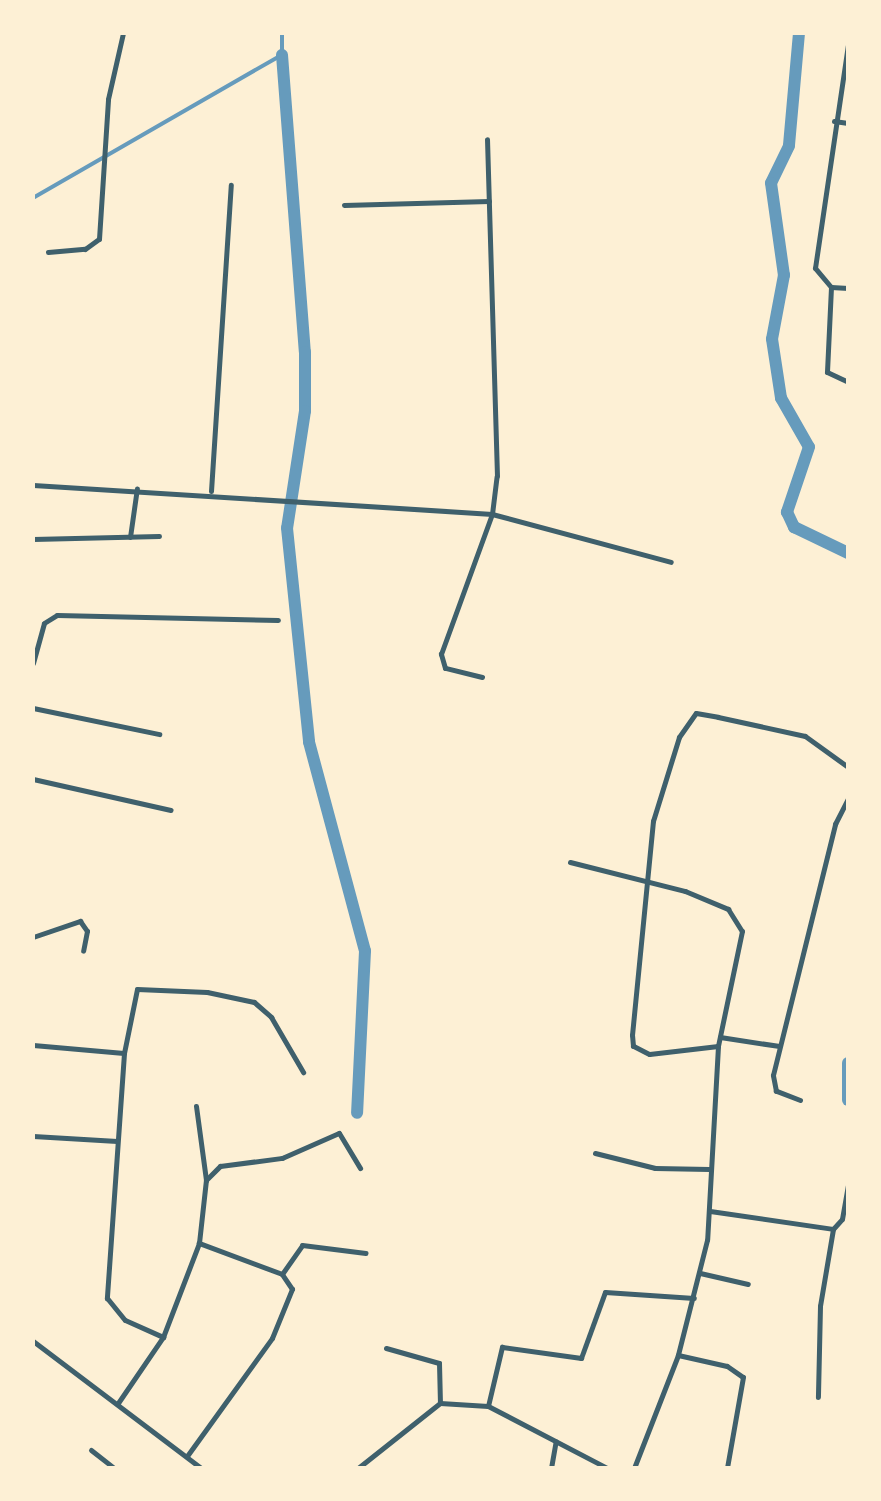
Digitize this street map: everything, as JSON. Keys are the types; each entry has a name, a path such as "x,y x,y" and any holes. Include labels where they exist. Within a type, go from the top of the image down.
{"street":[{"path":"48,252 85,249 99,239 108,169 108,99 123,33"},
{"path":"848,45 834,121 815,268 831,287 827,372 848,382"},
{"path":"834,121 848,123"},
{"path":"482,677 445,668 441,654 492,514 500,433 487,139"},
{"path":"211,491 231,185"},
{"path":"344,205 489,201"},
{"path":"831,287 848,288"},
{"path":"33,485 211,491 492,514 671,562"},
{"path":"130,537 137,488"},
{"path":"33,539 159,537"},
{"path":"33,663 44,624 57,615 278,620"},
{"path":"33,708 159,734"},
{"path":"718,1046 649,1054 634,1046 645,881 653,821 679,737 696,713 805,736 848,767"},
{"path":"33,779 171,810"},
{"path":"800,1100 776,1091 779,1046 835,824 848,798"},
{"path":"570,862 685,891 738,917 742,931 718,1046 709,1169 710,1211 694,1298 678,1354 634,1468"},
{"path":"33,937 80,921 87,930 83,951"},
{"path":"163,1336 125,1320 107,1298 124,1053 137,989 207,992 254,1002 271,1017 303,1072"},
{"path":"720,1037 779,1046"},
{"path":"33,1045 124,1053"},
{"path":"118,1403 163,1336 199,1243 206,1180 196,1106"},
{"path":"206,1180 220,1166 282,1158 339,1133 360,1168"},
{"path":"33,1136 117,1141"},
{"path":"595,1153 654,1168 709,1169"},
{"path":"818,1397 820,1306 833,1229 842,1219 848,1184"},
{"path":"710,1211 833,1229"},
{"path":"187,1456 272,1338 292,1289 282,1274 199,1243"},
{"path":"282,1274 302,1245 366,1253"},
{"path":"699,1273 748,1284"},
{"path":"488,1406 502,1346 581,1358 605,1292 694,1298"},
{"path":"33,1341 118,1403 198,1467"},
{"path":"386,1348 426,1358 441,1367 440,1403"},
{"path":"678,1354 727,1366 743,1377 727,1468"},
{"path":"358,1468 440,1403 488,1406 607,1468"},
{"path":"551,1468 556,1441"},
{"path":"91,1450 114,1468"}],"waterway":[{"path":"33,198 282,55 282,33"},
{"path":"799,33 789,146 771,183 784,275 772,339 781,398 809,447 787,512 794,527 848,553"},
{"path":"282,55 305,352 305,411 287,528 309,742 365,951 357,1113"},
{"path":"848,1063 848,1100"}]}
